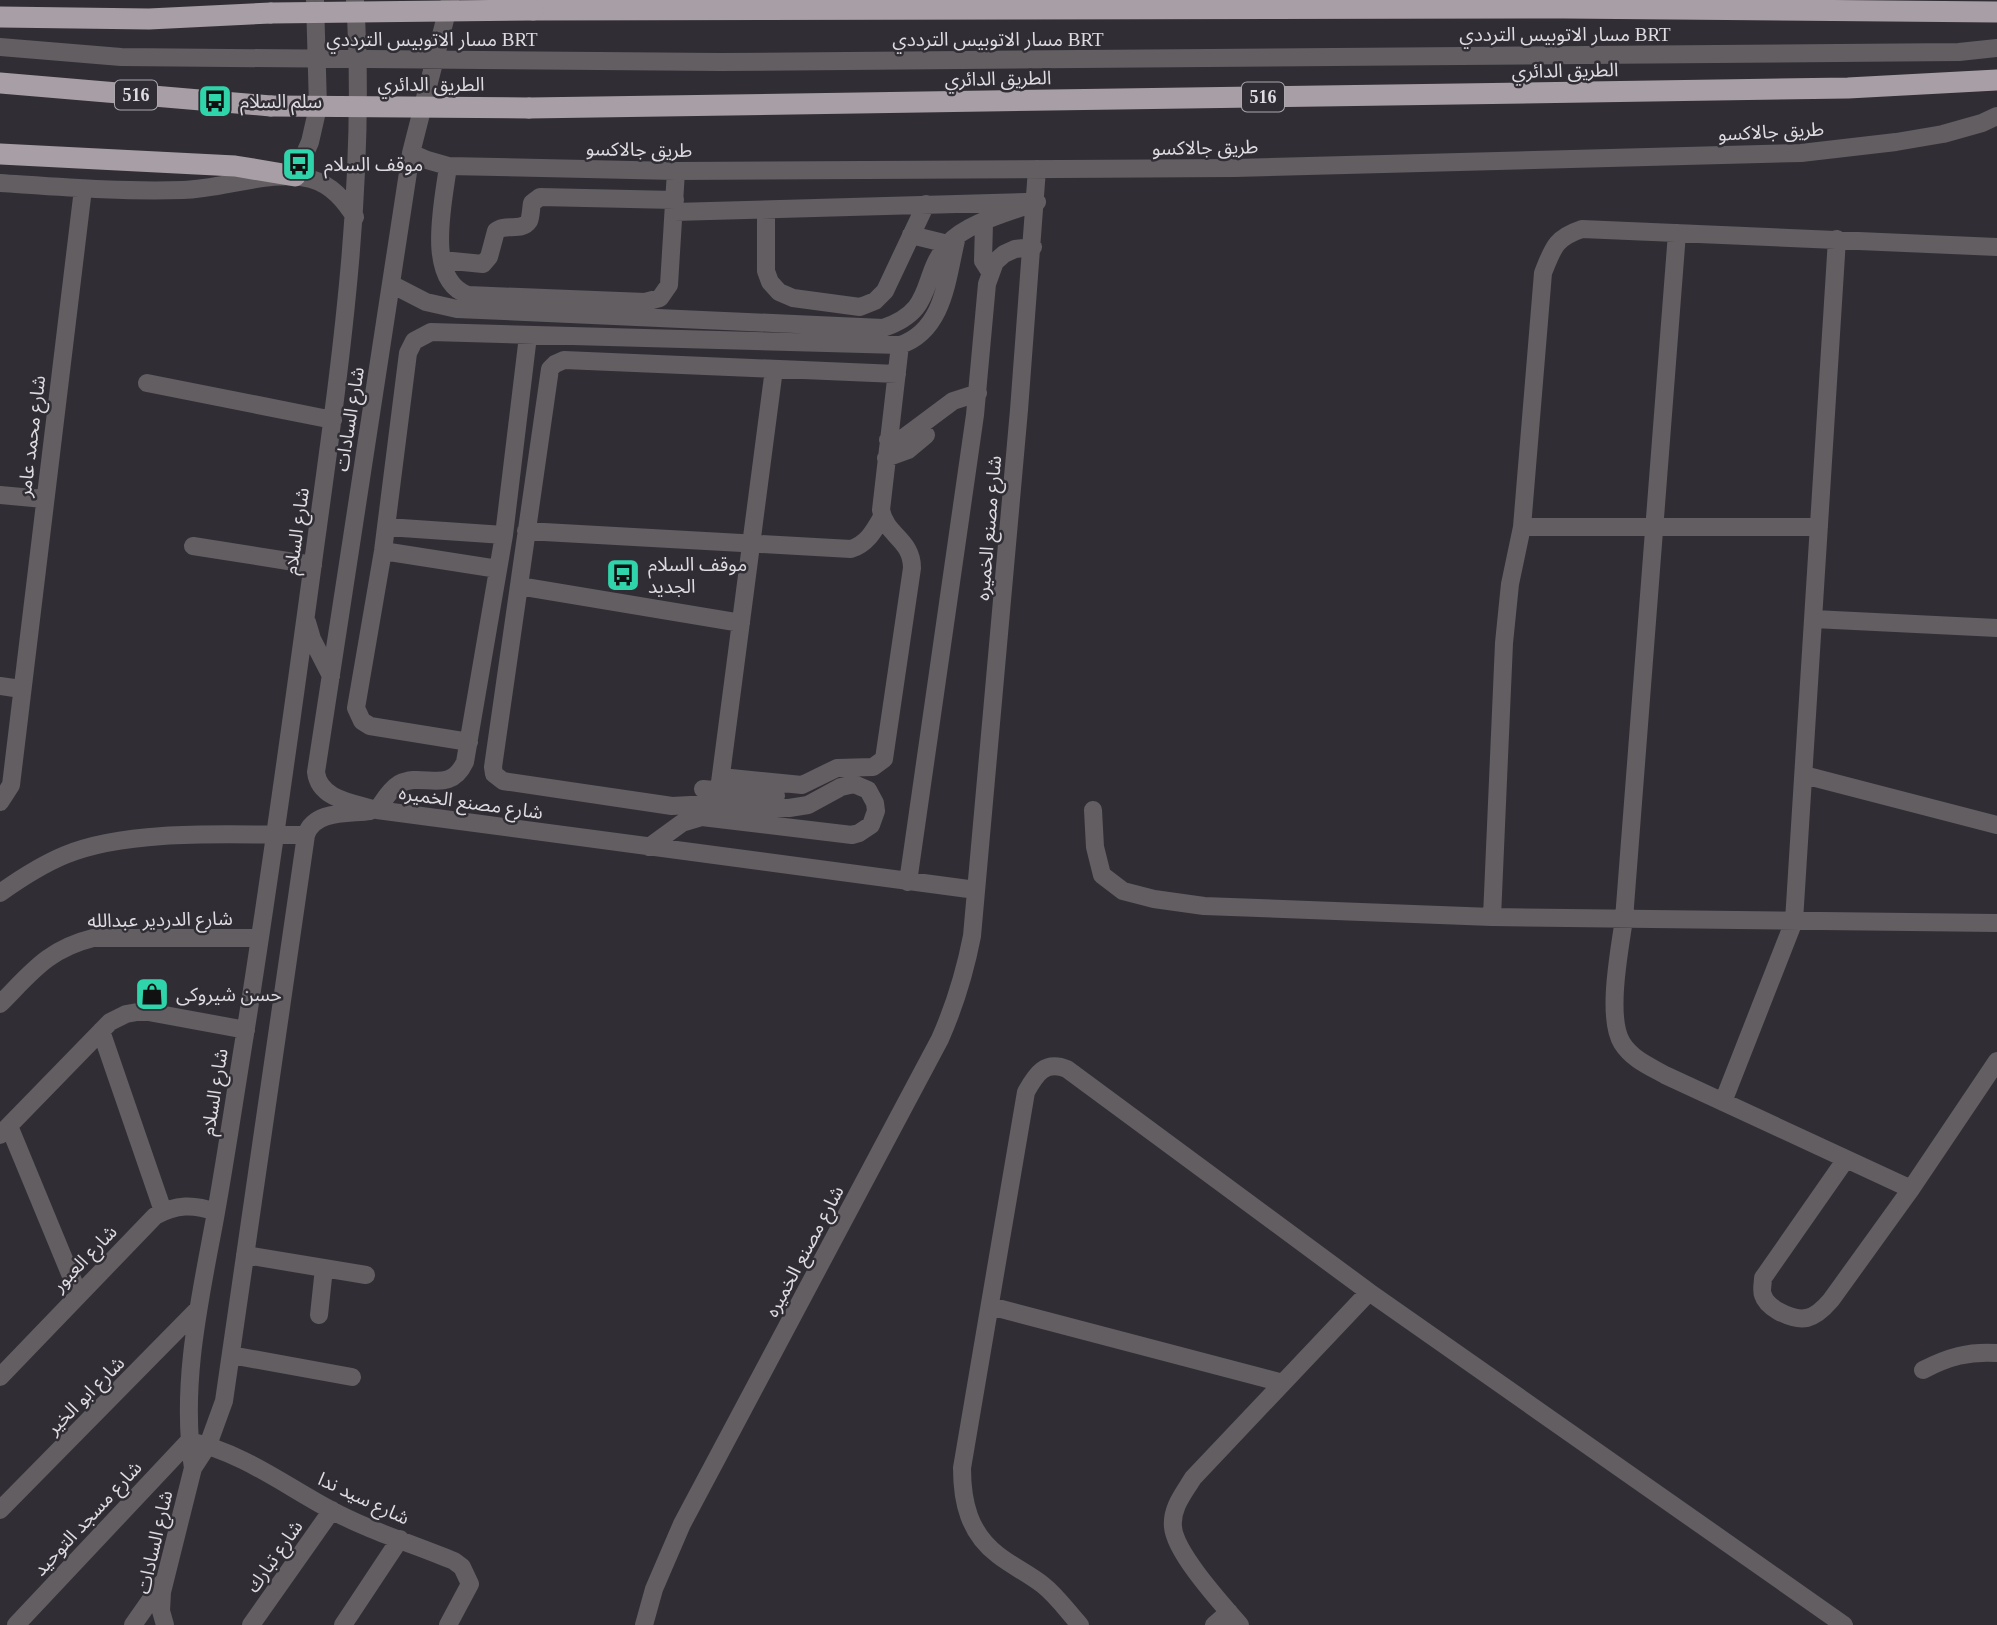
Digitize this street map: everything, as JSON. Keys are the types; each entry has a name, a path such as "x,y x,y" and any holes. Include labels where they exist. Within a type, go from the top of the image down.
{"highway":[{"path":"0,17 136,19 271,13 533,10 1559,4 1997,12"},
{"name":"الطريق الدائري","path":"0,83 271,106 529,108 1848,88 1997,80"},
{"path":"0,154 235,166 295,176"}],"street":[{"path":"295,176 310,142 318,107 316,0"},
{"name":"شارع السلام","path":"193,1468 189,1441 190,1393 198,1309 260,938 333,420 355,217 359,62 355,0"},
{"name":"شارع السادات","path":"376,810 326,793 317,779 411,153 444,13 450,0"},
{"name":"مسار الاتوبيس الترددي BRT","path":"0,47 121,57 706,62 1959,52 1997,48"},
{"name":"طريق جالاكسو","path":"411,153 448,166 676,171 1235,168 1801,153 1943,134 1997,116"},
{"path":"448,166 439,233 442,260 454,287 468,295 653,301 660,298 669,285 676,171"},
{"name":"شارع مصنع الخميره","path":"644,1625 654,1589 682,1524 950,1017 966,971 972,936 1037,202 1037,169"},
{"path":"0,183 83,189 184,190 295,176 314,180 331,188 345,201 355,217"},
{"name":"شارع محمد عامر","path":"0,802 11,785 83,189"},
{"path":"442,260 483,264 489,257 498,228 526,224 530,219 532,203 540,197 766,211 1037,202"},
{"path":"391,284 426,302 457,309 883,328 908,316 920,303 941,253 952,240 984,223 1037,202"},
{"path":"766,211 766,271 770,282 779,292 793,298 860,307 868,305 885,291 926,204"},
{"path":"984,223 983,261 990,272"},
{"path":"1492,917 1504,643 1510,584 1522,527 1544,273 1553,249 1565,234 1582,229 1997,247"},
{"path":"1677,233 1624,919 1614,1014 1621,1041 1637,1060 1911,1189"},
{"path":"911,234 952,240"},
{"path":"1723,1102 1794,921 1837,239"},
{"path":"469,742 370,726 359,716 356,703 387,527 408,353 414,341 431,332 900,345 923,334 935,317 952,240"},
{"path":"908,882 978,393 990,272 995,262 1004,254 1015,249 1033,247"},
{"path":"771,324 779,292"},
{"path":"193,1468 208,1445 224,1401 306,835 312,824 321,818 376,810 399,784 412,781 439,782 452,778 465,762 504,535 528,336"},
{"path":"714,785 802,785 837,768 873,767 884,759 912,561 907,547 890,530 882,517 881,500 900,345"},
{"path":"768,802 672,806 498,779 492,767 550,369 559,361 897,374"},
{"path":"714,785 741,623 774,369"},
{"path":"147,383 333,420"},
{"path":"888,440 908,436 958,398 978,393"},
{"path":"886,458 908,450 932,431 941,420 947,405"},
{"path":"0,495 44,499"},
{"path":"526,531 851,549 862,545 868,539 882,517"},
{"path":"387,527 504,535"},
{"path":"1522,527 1819,527"},
{"path":"193,546 313,565"},
{"path":"383,551 498,569"},
{"path":"519,586 741,623"},
{"path":"306,618 312,639 331,676"},
{"path":"1814,619 1997,628"},
{"path":"0,686 21,689"},
{"path":"1804,775 1997,825"},
{"path":"649,847 682,823 702,817 852,835 871,825 874,818 875,803 861,786 847,785 817,802 798,808 768,802 714,785"},
{"name":"شارع مصنع الخميره","path":"376,810 976,890"},
{"path":"1093,810 1095,847 1102,875 1123,891 1154,900 1204,906 1492,917 1997,923"},
{"path":"0,893 43,865 67,854 104,843 171,836 306,835"},
{"name":"شارع الدردير عبدالله","path":"0,1004 53,953 72,943 93,939 260,938"},
{"path":"78,1293 4,1130 110,1021 126,1014 143,1011 246,1030"},
{"path":"101,1031 163,1212 180,1206 199,1206 216,1212"},
{"path":"1846,1159 1763,1278 1763,1295 1772,1307 1792,1319 1809,1318 1822,1312 1911,1189 1997,1061"},
{"path":"1080,1625 1045,1587 997,1554 981,1538 969,1519 962,1495 962,1468 1026,1092 1041,1070 1051,1065 1067,1069 1369,1292 1844,1625"},
{"name":"شارع العبور","path":"2,1370 148,1223 163,1212"},
{"path":"245,1255 366,1275"},
{"path":"319,1315 324,1268"},
{"path":"1214,1625 1235,1619 1181,1550 1173,1527 1176,1505 1193,1478 1369,1292"},
{"path":"990,1306 1283,1383"},
{"name":"شارع ابو الخير","path":"0,1510 198,1309"},
{"path":"1923,1370 1946,1358 1968,1352 1997,1353"},
{"path":"231,1355 352,1377"},
{"name":"شارع سيد ندا","path":"189,1441 208,1445 251,1464 332,1510 454,1561 467,1575 470,1584 448,1625"},
{"name":"شارع مسجد التوحيد","path":"16,1625 189,1441"},
{"name":"شارع السادات","path":"165,1625 161,1611 162,1592 193,1468"},
{"name":"شارع تبارك","path":"251,1625 332,1510"},
{"path":"343,1625 400,1539"},
{"path":"133,1625 168,1574"},
{"path":"1810,1625 1820,1609"}],"place":[{"name":"سلم السلام","path":"215,101"},
{"name":"موقف السلام","path":"299,164"},
{"name":"موقف السلام الجديد","path":"623,575"},
{"name":"حسن شيروكى","path":"152,994"}]}
